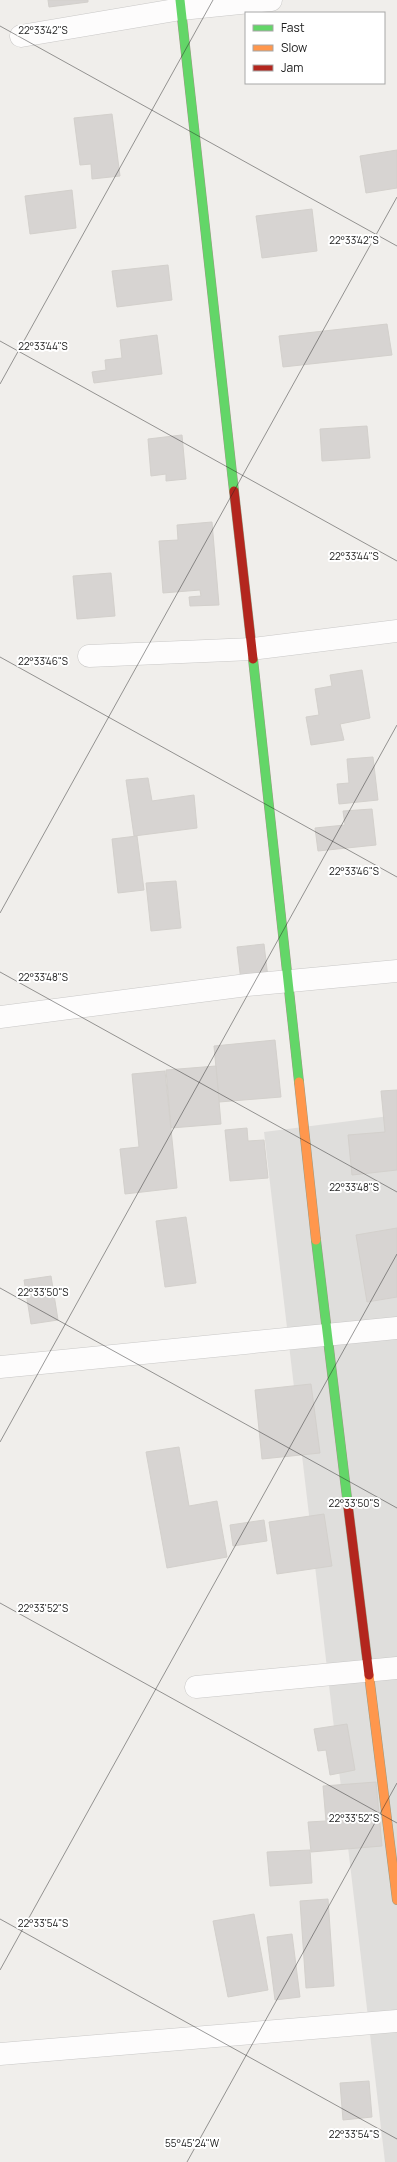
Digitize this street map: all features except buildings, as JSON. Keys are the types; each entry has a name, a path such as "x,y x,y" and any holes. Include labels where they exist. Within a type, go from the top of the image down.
{"street":[{"path":"21,36 181,4 271,0"},
{"path":"181,4 327,1336 397,1900"},
{"path":"89,656 252,649 397,631"},
{"path":"0,1017 289,982 397,971"},
{"path":"0,1367 397,1328"},
{"path":"196,1687 397,1668"},
{"path":"0,2054 397,2021"}],"shaded area":[{"path":"397,1115 397,2162 385,2162 264,1132"}],"traffic: fast":[{"path":"180,0 234,491"},
{"path":"253,659 299,1082"},
{"path":"316,1240 348,1506"}],"traffic: slow":[{"path":"299,1082 316,1240"},
{"path":"369,1675 397,1900"}],"traffic: jam":[{"path":"234,491 253,659"},
{"path":"348,1506 369,1675"}]}
